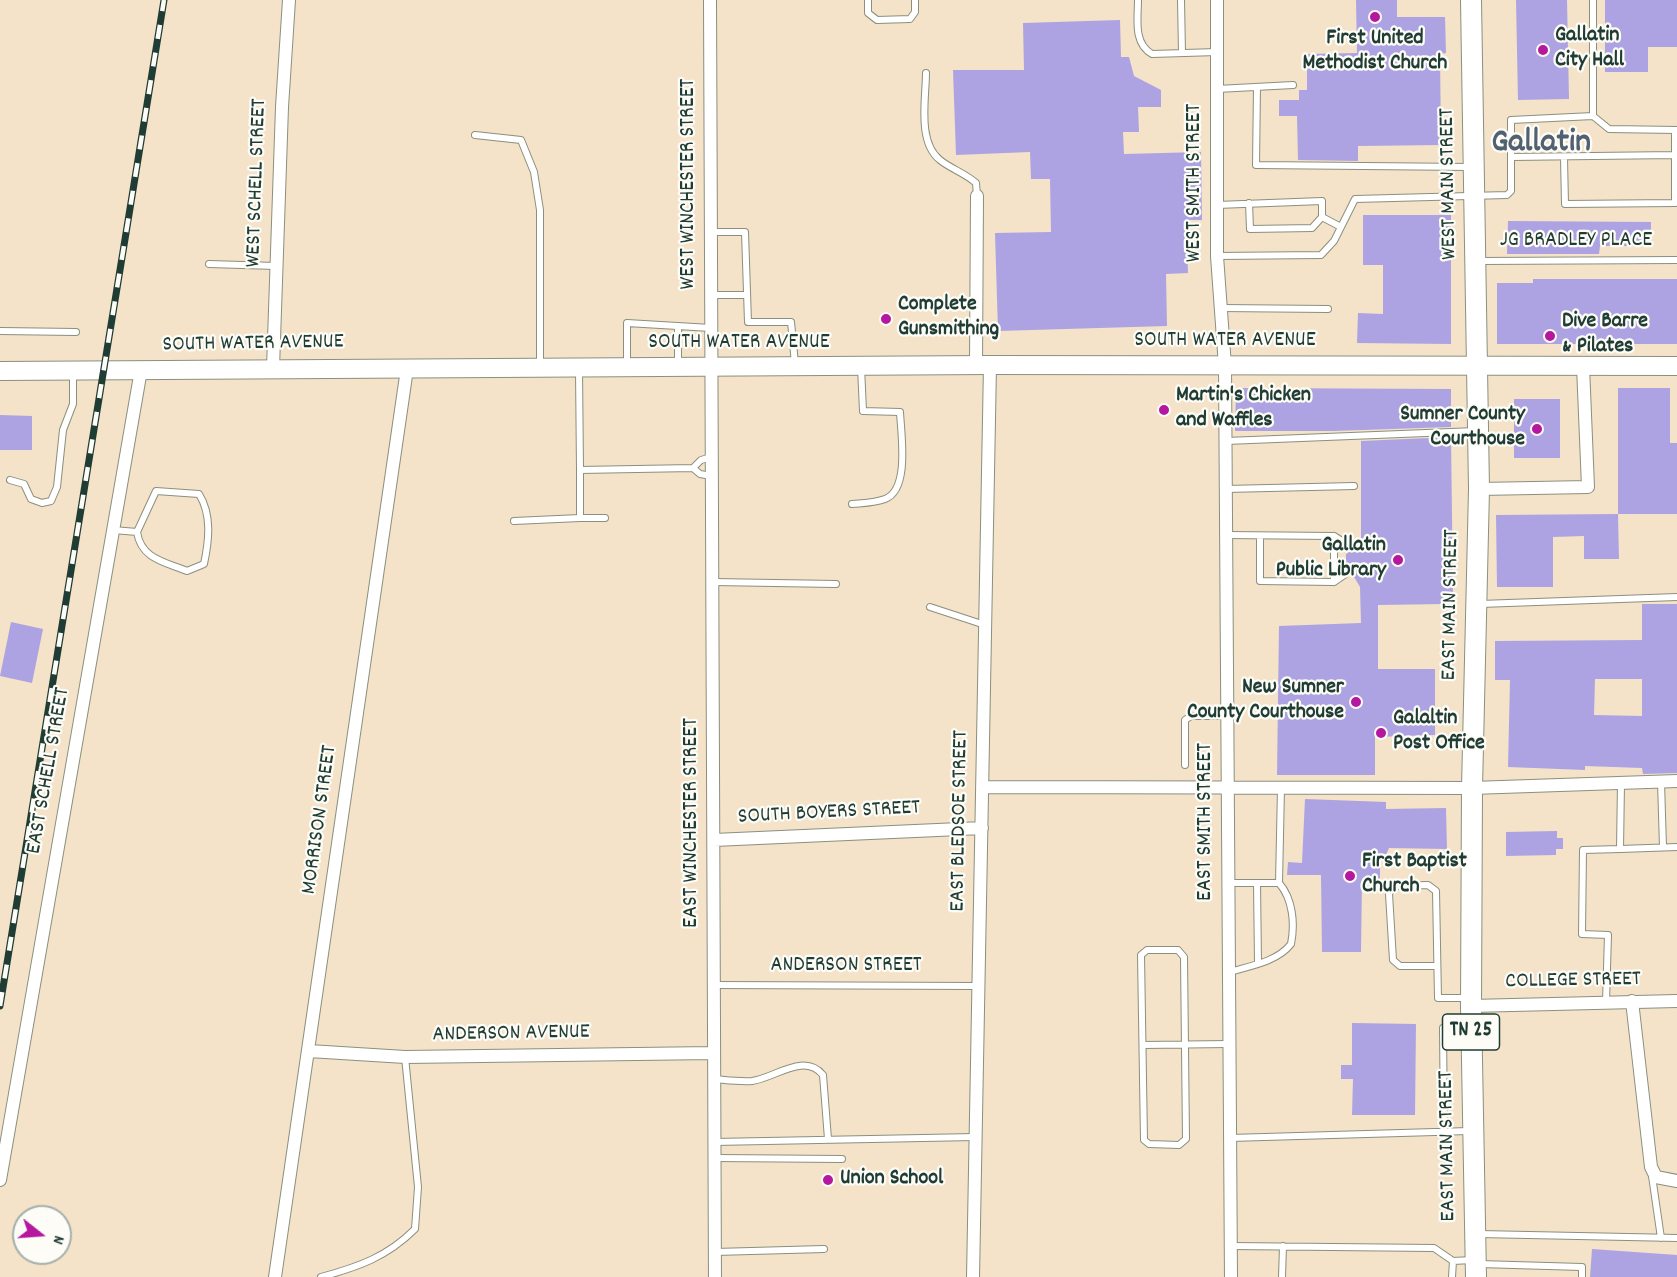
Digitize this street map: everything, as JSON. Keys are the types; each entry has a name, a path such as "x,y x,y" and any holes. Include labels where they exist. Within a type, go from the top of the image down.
{"main road":[{"name":"WEST MAIN STREET","path":"1471,0 1478,367"},
{"name":"SOUTH WATER AVENUE","path":"0,371 273,368 795,368 983,365 1677,366"},
{"name":"EAST MAIN STREET","path":"1476,1267 1471,1002 1472,788 1479,489 1478,367"}],"street":[{"name":"WEST SCHELL STREET","path":"273,368 289,0"},
{"name":"WEST WINCHESTER STREET","path":"710,0 712,368"},
{"name":"WEST SMITH STREET","path":"1217,0 1217,256 1225,366"},
{"name":"EAST BLEDSOE STREET","path":"973,1277 985,625 983,365 977,196"},
{"name":"EAST SMITH STREET","path":"1225,366 1231,1277"},
{"path":"1479,489 1588,487 1583,366"},
{"name":"EAST WINCHESTER STREET","path":"712,368 715,1277"},
{"name":"MORRISON STREET","path":"275,1277 407,369"},
{"name":"EAST SCHELL STREET","path":"0,1180 141,370"},
{"path":"982,787 1472,788 1677,781"},
{"name":"SOUTH BOYERS STREET","path":"714,840 982,828"},
{"path":"1632,1001 1651,1167 1656,1177 1677,1181"},
{"name":"COLLEGE STREET","path":"1471,1002 1677,1001"},
{"name":"ANDERSON AVENUE","path":"309,1051 405,1057 713,1053"}],"lane":[{"path":"868,0 868,13 877,20 910,19 915,12 915,0"},
{"path":"1138,0 1138,39 1141,46 1152,54 1217,52"},
{"path":"1181,0 1182,53"},
{"path":"1593,0 1593,116"},
{"path":"926,73 927,142 939,159 965,173 976,183 977,196"},
{"path":"1217,88 1293,85"},
{"path":"1257,87 1256,165 1474,167"},
{"path":"1217,256 1321,255 1334,240 1355,199 1507,195 1511,191 1511,120 1593,116 1609,129 1676,130 1675,203 1565,204 1564,158"},
{"path":"474,135 521,140 534,172 540,210 540,369"},
{"path":"1511,157 1675,155"},
{"path":"1217,205 1249,203 1322,201 1322,217 1312,228 1250,230 1249,203"},
{"path":"1322,217 1341,227"},
{"path":"711,232 745,232 748,322 791,322 795,368"},
{"name":"JG BRADLEY PLACE","path":"1476,261 1677,260"},
{"path":"209,264 276,266"},
{"path":"711,295 747,295"},
{"path":"1221,308 1328,309"},
{"path":"627,369 627,323 712,328"},
{"path":"678,326 678,368"},
{"path":"0,330 76,332"},
{"path":"852,504 886,499 898,490 901,475 900,412 863,411 861,367"},
{"path":"579,368 580,519"},
{"path":"10,480 24,484 31,499 42,503 51,501 57,487 63,430 73,404 74,371"},
{"path":"1225,441 1479,431"},
{"path":"693,468 701,460 712,456"},
{"path":"580,470 693,468 700,474 712,476"},
{"path":"1226,489 1354,486"},
{"path":"156,491 199,494 207,508 209,544 204,564 187,571 147,555 139,544 137,532 156,491"},
{"path":"514,521 605,518"},
{"path":"113,530 137,532"},
{"path":"1226,535 1334,536 1350,546"},
{"path":"1260,536 1260,581 1334,582 1350,571"},
{"path":"1334,536 1334,582"},
{"path":"713,582 836,584"},
{"path":"1476,604 1677,597"},
{"path":"930,607 985,625"},
{"path":"1185,765 1185,720 1191,716 1227,716"},
{"path":"1661,782 1663,847"},
{"path":"1620,849 1621,783"},
{"path":"1229,972 1284,952 1291,944 1290,905 1288,896 1279,883 1281,787"},
{"path":"1606,1002 1608,935 1582,934 1582,850 1677,846"},
{"path":"1257,883 1258,963"},
{"path":"1228,884 1279,883"},
{"path":"1437,966 1400,966 1393,960 1389,894 1393,886 1428,885 1436,891 1438,998 1471,1002"},
{"path":"1147,950 1178,950 1184,957 1186,1139 1179,1145 1149,1144 1144,1140 1143,1045 1141,955 1147,950"},
{"name":"ANDERSON STREET","path":"713,985 979,986"},
{"path":"1444,1132 1443,1028 1471,1027"},
{"path":"1143,1045 1229,1044"},
{"path":"321,1277 363,1265 402,1242 415,1229 418,1187 405,1057"},
{"path":"713,1079 752,1081 804,1065 818,1069 823,1075 828,1139"},
{"path":"1230,1138 1473,1131"},
{"path":"714,1142 976,1137"},
{"path":"714,1158 842,1159"},
{"path":"1651,1167 1661,1238"},
{"path":"1475,1234 1677,1238"},
{"path":"1231,1246 1434,1248 1453,1262 1476,1267 1582,1267 1582,1277"},
{"path":"1282,1277 1283,1246"},
{"path":"715,1252 824,1249"},
{"path":"1452,1277 1453,1262"}],"building":[{"path":"1356,0 1397,0 1397,17 1445,17 1446,53 1440,54 1441,145 1358,146 1358,161 1298,160 1297,116 1279,116 1279,100 1299,100 1299,90 1307,90 1307,54 1357,53"},
{"name":"Gallatin City Hall","path":"1516,0 1567,0 1569,99 1518,100"},
{"path":"1605,0 1677,0 1677,47 1648,47 1648,72 1605,72"},
{"path":"1120,20 1121,57 1129,57 1134,76 1161,90 1161,107 1138,107 1139,132 1123,132 1124,154 1201,152 1202,220 1186,220 1188,273 1166,274 1167,326 998,331 995,233 1051,232 1050,179 1031,179 1030,152 956,155 953,70 1024,70 1023,23"},
{"path":"1363,215 1451,215 1451,344 1357,343 1358,313 1383,314 1383,265 1363,265"},
{"path":"1508,221 1651,222 1651,246 1600,246 1599,254 1507,254"},
{"path":"1533,279 1677,279 1677,344 1497,344 1497,283 1533,283"},
{"path":"1236,388 1451,389 1451,427 1333,431 1235,431"},
{"path":"1618,388 1670,388 1670,443 1677,443 1677,514 1618,514"},
{"name":"Sumner County Courthouse","path":"1514,399 1560,399 1560,458 1514,458"},
{"path":"0,415 32,416 32,450 0,450"},
{"path":"1451,437 1453,597 1444,597 1445,604 1378,605 1378,669 1435,669 1435,735 1375,737 1375,775 1277,775 1279,626 1361,623 1360,587 1353,575 1355,569 1346,565 1346,554 1355,548 1355,538 1361,538 1361,441"},
{"path":"1618,514 1619,559 1584,559 1584,536 1553,537 1553,587 1497,587 1496,515"},
{"path":"1642,604 1677,604 1677,773 1643,774 1642,768 1585,766 1585,770 1508,767 1510,680 1495,680 1495,641 1642,640","holes":["1595,679 1642,679 1642,716 1594,715"]},
{"path":"11,622 43,629 32,683 0,676"},
{"name":"First Baptist Church","path":"1305,799 1386,802 1386,809 1446,808 1447,849 1389,848 1385,857 1380,856 1380,879 1372,887 1362,879 1361,952 1322,952 1321,875 1287,875 1288,862 1302,863"},
{"path":"1557,831 1557,838 1563,838 1563,849 1556,849 1556,855 1506,856 1506,832"},
{"path":"1352,1023 1416,1024 1415,1115 1352,1115 1353,1079 1341,1079 1341,1065 1352,1065"},
{"path":"1592,1249 1677,1255 1677,1277 1590,1277"}],"railway":[{"path":"0,1006 164,0"}],"place":[{"name":"First United Methodist Church","path":"1375,17"},
{"name":"Gallatin City Hall","path":"1543,50"},
{"name":"Complete Gunsmithing","path":"886,319"},
{"name":"Dive Barre & Pilates","path":"1550,336"},
{"name":"Martin's Chicken and Waffles","path":"1164,410"},
{"name":"Sumner County Courthouse","path":"1537,429"},
{"name":"Gallatin Public Library","path":"1398,560"},
{"name":"New Sumner County Courthouse","path":"1356,702"},
{"name":"Galaltin Post Office","path":"1381,733"},
{"name":"First Baptist Church","path":"1350,876"},
{"name":"Union School","path":"828,1180"}],"district":[{"name":"Gallatin","path":"1541,145"}]}
